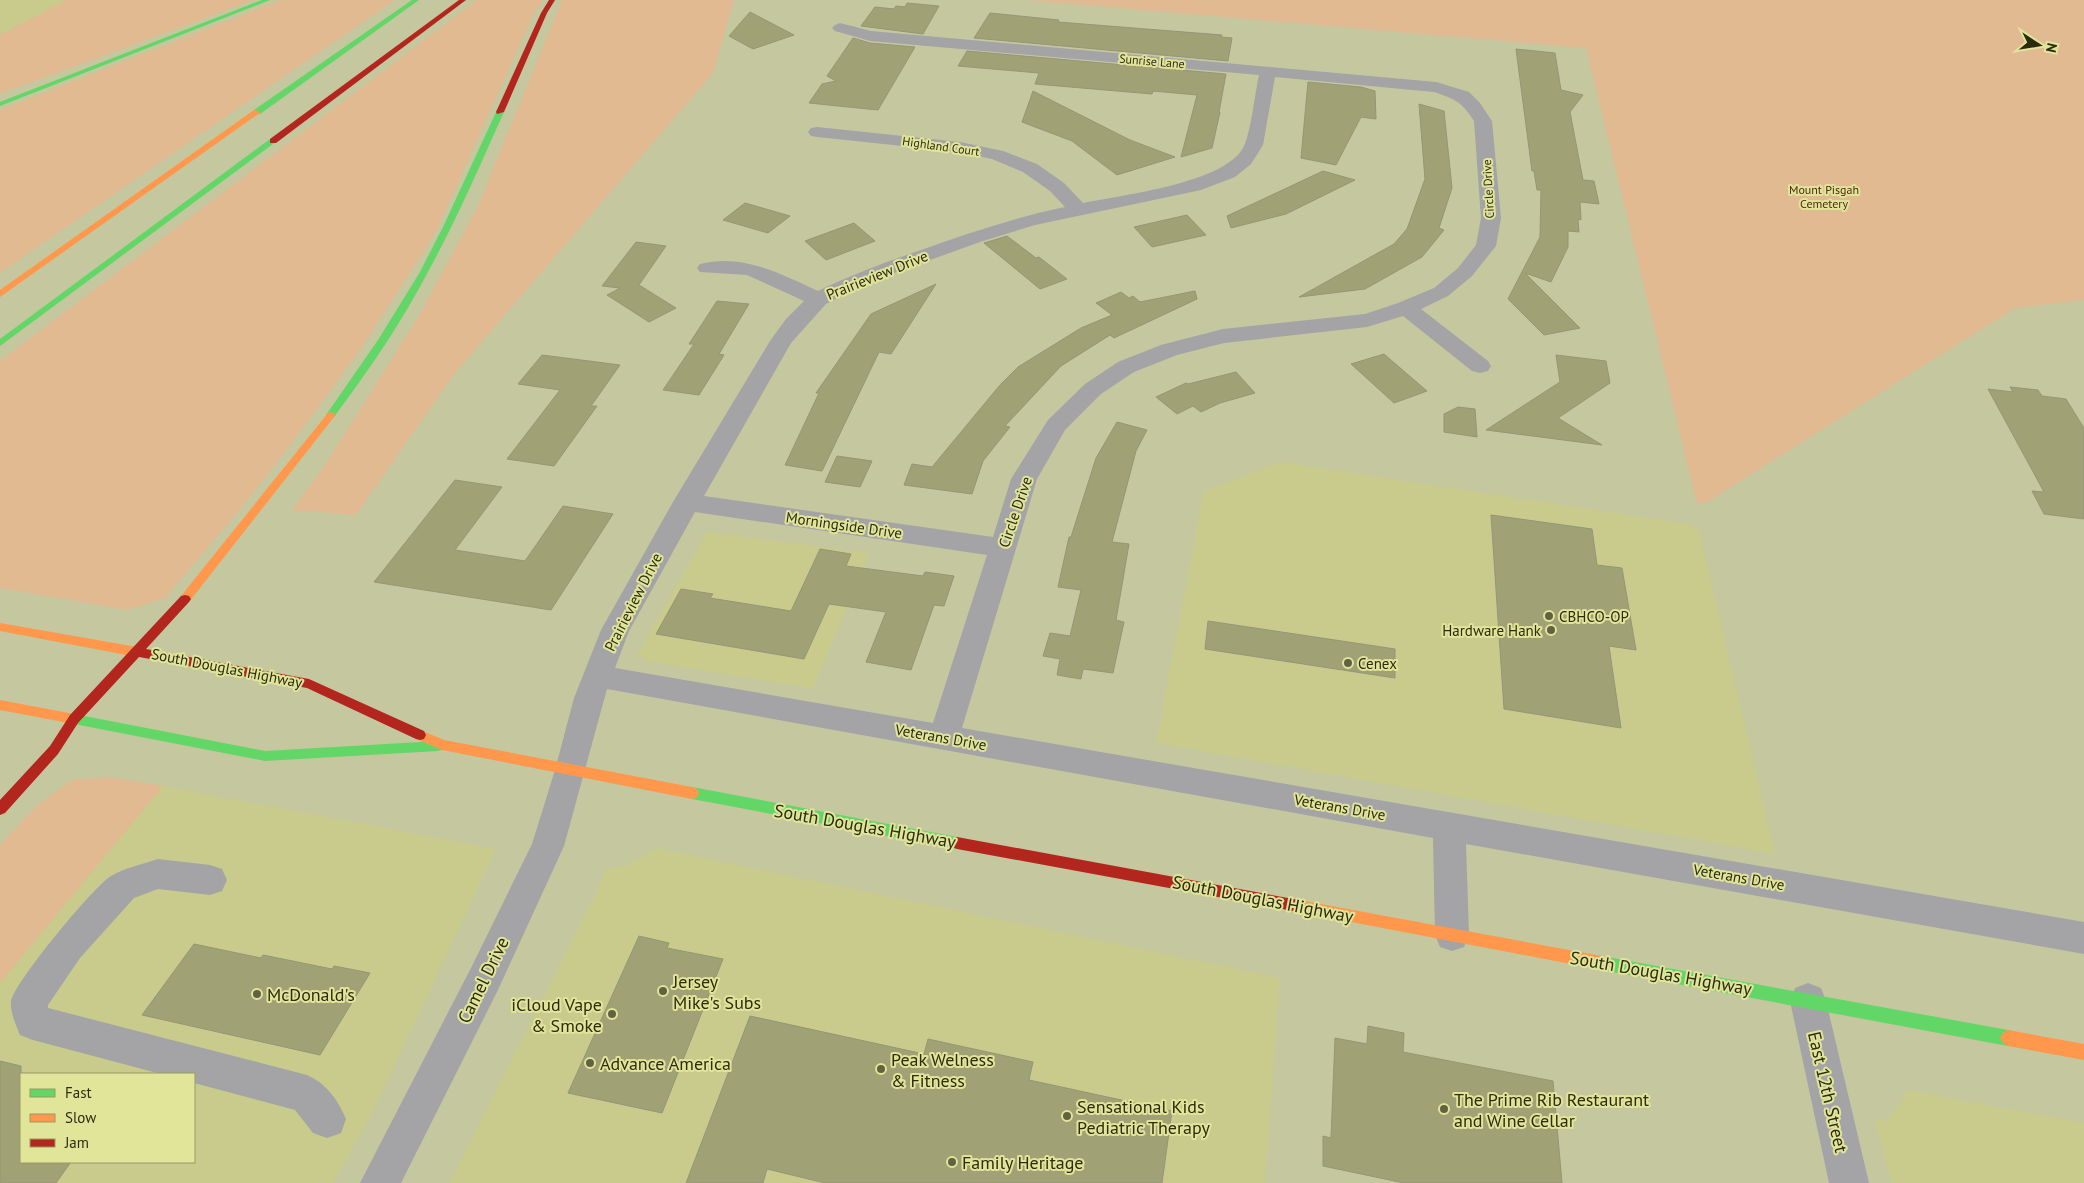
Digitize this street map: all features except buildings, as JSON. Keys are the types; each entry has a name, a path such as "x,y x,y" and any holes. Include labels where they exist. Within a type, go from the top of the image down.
{"main road":[{"path":"0,104 266,0"},
{"path":"0,294 416,0"},
{"path":"0,343 463,0"},
{"path":"0,809 54,750 74,719 174,613 292,466 354,384 412,294 456,210 544,13 552,0"},
{"name":"South Douglas Highway","path":"0,628 309,684 442,746"},
{"name":"South Douglas Highway","path":"0,705 265,756 442,746 2084,1052"}],"street":[{"name":"Sunrise Lane","path":"840,28 870,36 1404,83 1436,87 1463,96"},
{"name":"Prairieview Drive","path":"571,770 588,698 615,630 686,502 781,341 818,299 859,279 964,241 1030,220 1201,184 1228,173 1245,160 1254,145 1268,71"},
{"name":"Circle Drive","path":"944,737 1024,479 1056,426 1093,389 1126,367 1169,350 1223,336 1368,320 1406,308 1441,292 1466,272 1486,246 1492,218 1483,121 1474,107 1463,96"},
{"name":"Highland Court","path":"817,132 960,147 997,155 1030,168 1057,187 1078,209"},
{"path":"707,268 750,269 818,299"},
{"path":"1406,308 1480,366"},
{"name":"Morningside Drive","path":"686,502 1002,548"},
{"name":"Veterans Drive","path":"597,676 2084,938"},
{"name":"Camel Drive","path":"380,1183 484,980 548,846 571,770"},
{"path":"1449,826 1452,935"},
{"path":"210,880 158,874 122,887 68,946 29,1001 33,1022 307,1094 327,1119"},
{"name":"East 12th Street","path":"1808,1001 1849,1183"}],"shaded area":[{"path":"0,0 66,0 0,35"},
{"path":"1280,462 1688,524 1699,531 1775,854 1156,743 1204,491"},
{"path":"707,532 869,553 813,689 647,661 637,654"},
{"path":"163,786 496,849 370,1118 333,1183 0,1183 0,983"},
{"path":"656,848 1280,978 1265,1183 449,1183 593,899 605,870 627,865"},
{"path":"1907,1090 2084,1123 2084,1183 1892,1183 1874,1119 1885,1121 1904,1098"}],"green space":[{"path":"66,0 254,0 0,94 0,35"},
{"path":"281,0 395,0 0,273 0,110"},
{"path":"477,0 543,0 534,13 436,232 361,349 243,506 165,598 128,610 0,588 0,361"},
{"path":"562,0 734,0 713,73 454,374 356,515 292,510 323,468 417,319 478,206"},
{"name":"Mount Pisgah Cemetery","path":"1026,0 2084,0 2084,300 2015,308 1704,504 1697,503 1586,48"},
{"path":"110,777 163,786 0,983 0,845 36,806 72,780"}],"traffic: fast":[{"path":"0,104 267,0"},
{"path":"257,112 416,0"},
{"path":"331,415 363,371 412,294 436,250 500,112"},
{"path":"0,343 273,141"},
{"path":"74,719 265,756 438,746"},
{"path":"692,793 957,843"},
{"path":"1607,964 2008,1038"}],"traffic: slow":[{"path":"0,294 257,112"},
{"path":"185,599 331,415"},
{"path":"0,627 137,652"},
{"path":"0,705 74,719"},
{"path":"420,735 442,745 692,793"},
{"path":"1299,906 1607,964"},
{"path":"2008,1038 2084,1052"}],"traffic: jam":[{"path":"273,141 463,0"},
{"path":"500,112 544,13 552,0"},
{"path":"0,809 54,750 74,719 185,599"},
{"path":"137,652 309,684 420,735"},
{"path":"957,843 1299,906"}],"place":[{"name":"CBHCO-OP","path":"1549,616"},
{"name":"Hardware Hank","path":"1551,630"},
{"name":"Cenex","path":"1348,663"},
{"name":"Jersey Mike's Subs","path":"663,991"},
{"name":"McDonald's","path":"257,994"},
{"name":"iCloud Vape & Smoke","path":"612,1014"},
{"name":"Advance America","path":"590,1063"},
{"name":"Peak Welness & Fitness","path":"881,1069"},
{"name":"The Prime Rib Restaurant and Wine Cellar","path":"1444,1109"},
{"name":"Sensational Kids Pediatric Therapy","path":"1067,1116"},
{"name":"Family Heritage","path":"952,1162"}]}
